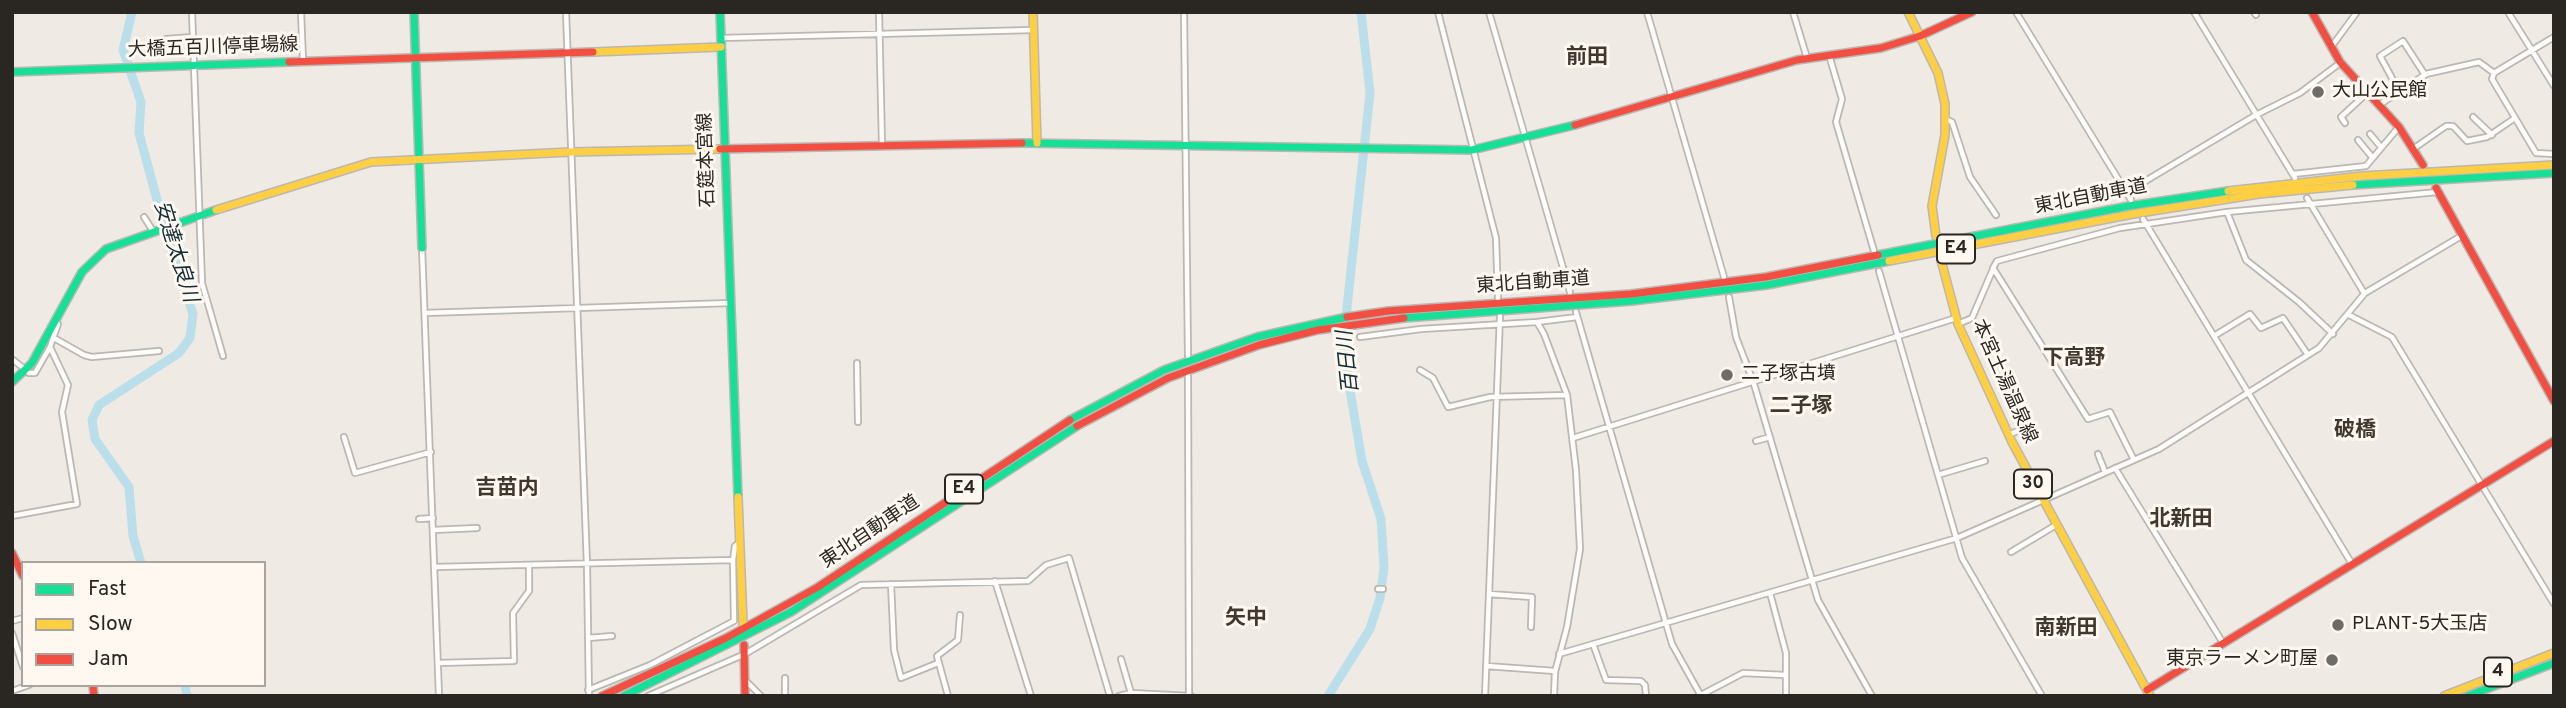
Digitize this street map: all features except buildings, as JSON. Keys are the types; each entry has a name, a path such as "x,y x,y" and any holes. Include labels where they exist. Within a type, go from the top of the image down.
{"main road":[{"path":"414,12 422,248"},
{"path":"415,58 721,47 720,12"},
{"path":"1033,12 1037,143"},
{"path":"1908,12 1942,84 1946,119 1933,199 1936,236"},
{"path":"12,382 32,363 94,257 115,244 170,224 200,217 371,162 420,162 570,152 1037,143 1472,150 1526,139 1807,58 1881,48 1920,36 1972,12"},
{"path":"2312,12 2340,62 2399,127 2423,165"},
{"name":"石筵本宮線","path":"721,47 743,624"},
{"name":"大橋五百川停車場線","path":"12,72 415,58"},
{"name":"東北自動車道","path":"602,696 714,645 808,593 1025,447 1122,390 1237,344 1358,319 1717,284 1816,268 2129,206 2258,187 2362,176 2554,165"},
{"name":"東北自動車道","path":"1358,319 1719,292 1818,276 2123,216 2259,194 2375,183 2554,173"},
{"path":"2437,190 2554,401"},
{"name":"本宮土湯温泉線","path":"1941,260 1957,321 2009,435 2148,693"},
{"name":"東北自動車道","path":"624,696 693,664 791,612 1029,454 1127,397 1230,354 1341,322"},
{"path":"2148,693 2223,643 2554,441"},
{"path":"12,553 21,572"},
{"path":"744,650 746,696"},
{"name":"4","path":"2444,696 2554,653"},
{"name":"4","path":"2469,696 2554,663"}],"street":[{"path":"192,12 202,284 223,356"},
{"path":"301,12 303,61"},
{"path":"566,12 591,612 588,693 650,665 734,621 733,559 735,545 740,543"},
{"path":"879,12 882,146"},
{"path":"1184,12 1188,356"},
{"path":"1438,12 1496,238 1498,298"},
{"path":"1489,12 1570,292"},
{"path":"1647,12 1724,277"},
{"path":"1793,12 1807,58"},
{"path":"2016,12 2131,200"},
{"path":"2194,12 2294,176 2366,166 2399,127"},
{"path":"2332,46 2357,12"},
{"path":"2508,12 2554,86"},
{"path":"721,38 1034,30"},
{"path":"166,39 193,37"},
{"path":"2554,37 2494,73 2492,79 2536,153 2554,154"},
{"path":"2399,91 2380,56 2403,41 2425,75"},
{"path":"1829,55 1842,99 1836,122 1874,251"},
{"path":"2127,192 2300,93 2340,62"},
{"path":"2378,105 2425,75 2479,62 2494,73"},
{"path":"2345,123 2342,117 2367,93"},
{"path":"2473,117 2492,135"},
{"path":"2413,149 2445,127 2452,125 2467,141 2492,135 2515,118"},
{"path":"1946,119 1955,130 1970,177 1996,215"},
{"path":"2440,120 2445,127"},
{"path":"2370,134 2381,147"},
{"path":"2358,140 2372,156"},
{"path":"1573,438 1754,384 1864,345 1972,318 1997,261 2144,221 2308,200 2437,190"},
{"path":"2308,200 2365,293"},
{"path":"2227,212 2246,260 2299,302 2333,334"},
{"path":"145,216 154,230"},
{"path":"2144,221 2353,564"},
{"path":"1559,654 1957,538 2159,449 2308,355 2333,334 2365,293 2463,235"},
{"path":"422,248 439,696"},
{"path":"1993,268 2088,419 2110,412 2134,460"},
{"path":"1879,271 1962,558 2042,696"},
{"path":"1729,297 1736,337 1754,384 1819,604 1872,696"},
{"path":"425,313 730,303"},
{"path":"2214,336 2250,314 2262,328 2283,318 2308,355"},
{"path":"1360,337 1537,322 1576,315 1672,644 1701,696 1743,673 1785,675"},
{"path":"2349,315 2392,337 2554,604"},
{"path":"1485,696 1500,316"},
{"path":"29,373 35,373 50,347 58,324 55,320"},
{"path":"1537,322 1567,395 1573,438 1580,549 1567,627 1555,671 1554,696"},
{"path":"54,338 92,357 159,351"},
{"path":"12,516 77,504 62,412 68,385 50,347"},
{"path":"12,359 22,367"},
{"path":"857,363 858,422"},
{"path":"1420,370 1433,378 1440,398 1448,407 1498,397 1567,395"},
{"path":"1119,696 1131,693 1190,696 1188,376"},
{"path":"2009,435 2027,426"},
{"path":"344,437 355,473 431,452"},
{"path":"1756,441 1770,437"},
{"path":"2098,454 2105,472"},
{"path":"1938,475 1985,461"},
{"path":"2115,468 2223,643"},
{"path":"419,519 433,518"},
{"path":"2011,552 2056,525"},
{"path":"433,530 477,528"},
{"path":"648,696 744,650 856,587 1028,581 1046,565 1069,558 1110,696"},
{"path":"434,567 733,559"},
{"path":"438,663 514,661 513,613 529,591 529,566"},
{"path":"995,581 1031,696"},
{"path":"891,584 894,650 901,678 938,663"},
{"path":"1770,593 1786,653 1786,696"},
{"path":"1489,594 1532,597 1531,627"},
{"path":"948,696 938,663 940,652 958,640 960,615"},
{"path":"12,634 21,661"},
{"path":"588,638 612,636"},
{"path":"1593,644 1606,680 1641,681 1646,696"},
{"path":"1121,659 1131,693"},
{"path":"1486,666 1555,671"},
{"path":"785,678 785,696"},
{"path":"744,679 761,696"},
{"path":"2139,696 2148,693"}],"waterway":[{"name":"安達太良川","path":"132,12 123,50 141,102 139,133 167,237 193,314 190,338 179,353 99,405 92,420 95,439 129,487 133,536 140,561"},
{"name":"百日川","path":"1328,696 1370,629 1380,598 1384,568 1381,519 1362,461 1346,367 1344,335 1370,93 1361,12"},
{"name":"安達太良川","path":"185,687 187,696"}],"traffic: fast":[{"path":"414,12 422,248"},
{"path":"720,12 738,497"},
{"path":"12,72 289,62"},
{"path":"1022,143 1472,150 1575,125"},
{"path":"2353,185 2554,173"},
{"path":"1878,255 2129,206 2228,191"},
{"path":"12,382 32,363 82,272 106,249 216,210"},
{"path":"1404,318 1632,301 1767,285 1889,261"},
{"path":"1070,420 1164,370 1257,337 1347,317"},
{"path":"624,696 791,612 1077,426"},
{"path":"2468,696 2554,663"}],"traffic: slow":[{"path":"1033,12 1037,143"},
{"path":"1908,12 1938,73 1945,104 1945,135 1932,206 1936,236"},
{"path":"593,52 721,47"},
{"path":"216,210 371,162 570,152 720,149"},
{"path":"2228,191 2362,176 2554,165"},
{"path":"1889,261 2133,214 2259,194 2353,185"},
{"path":"1941,260 1958,324 2012,442 2150,696"},
{"path":"738,497 743,624"},
{"path":"2444,696 2554,653"}],"traffic: jam":[{"path":"1575,125 1797,60 1881,48 1920,36 1972,12"},
{"path":"2312,12 2340,62 2399,127 2423,165"},
{"path":"289,62 593,52"},
{"path":"720,149 1022,143"},
{"path":"2436,188 2554,401"},
{"path":"1347,317 1388,311 1631,294 1766,277 1878,255"},
{"path":"1077,426 1168,378 1259,345 1318,330 1404,318"},
{"path":"602,696 726,638 818,587 1070,420"},
{"path":"2147,690 2554,441"},
{"path":"12,553 21,572"},
{"path":"744,645 745,696"},
{"path":"93,687 94,696"}],"place":[{"name":"大山公民館","path":"2318,92"},
{"name":"二子塚古墳","path":"1727,375"},
{"name":"PLANT-5大玉店","path":"2338,625"},
{"name":"東京ラーメン町屋","path":"2332,660"}],"district":[{"name":"前田","path":"1587,59"},
{"name":"下高野","path":"2074,360"},
{"name":"二子塚","path":"1801,408"},
{"name":"破橋","path":"2355,432"},
{"name":"吉苗内","path":"507,490"},
{"name":"北新田","path":"2181,521"},
{"name":"矢中","path":"1246,620"},
{"name":"南新田","path":"2066,630"}]}
